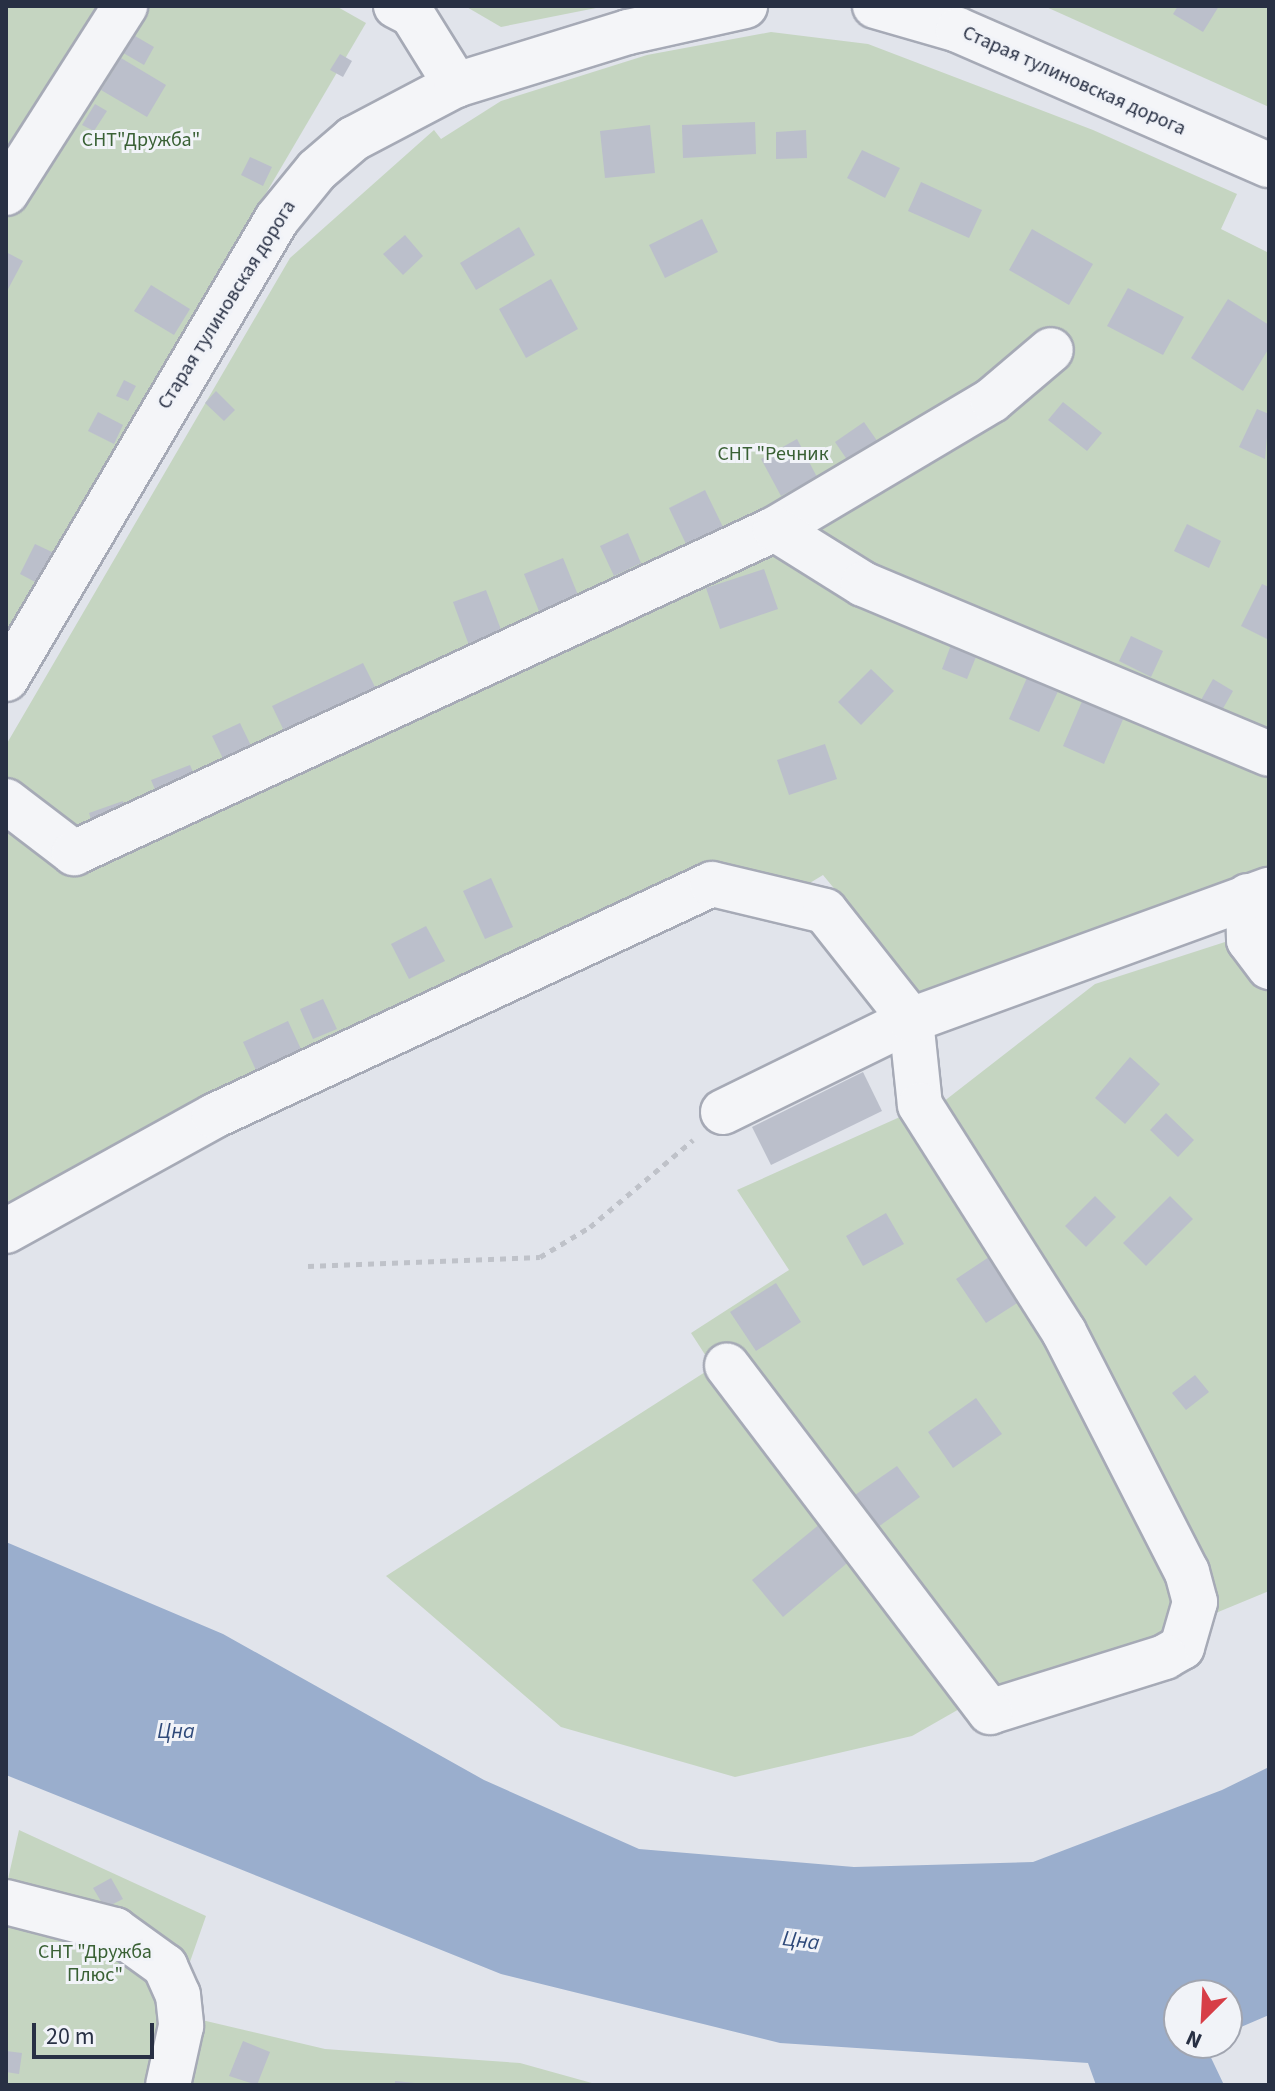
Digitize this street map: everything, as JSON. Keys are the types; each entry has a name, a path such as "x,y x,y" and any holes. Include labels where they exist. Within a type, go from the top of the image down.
{"street":[{"path":"6,193 125,6"},
{"path":"396,6 412,14 456,85"},
{"name":"Старая тулиновская дорога","path":"6,679 292,200 353,139 456,85 628,32 745,6"},
{"name":"Старая тулиновская дорога","path":"875,6 958,30 1269,165"},
{"path":"6,801 74,853 775,529 992,400 1051,350"},
{"path":"775,529 863,584 1269,754"},
{"path":"6,1231 214,1116 712,884 825,911 911,1020 920,1105 1064,1332 1187,1572 1195,1602 1182,1647 1165,1657 990,1712 727,1365"},
{"path":"1259,893 1249,940 1269,967"},
{"path":"723,1112 911,1020 1259,893"},
{"path":"6,1902 115,1930 165,1966 178,1995 181,2026 168,2085"}],"path":[{"path":"308,1266 540,1257 590,1227 723,1112"}],"green space":[{"name":"СНТ\"Дружба\"","path":"6,6 336,6 366,23 6,636"},
{"path":"465,6 606,6 501,27"},
{"path":"1044,6 1269,6 1269,107"},
{"name":"СНТ \"Речник","path":"771,32 868,44 1093,130 1237,194 1221,229 1269,253 1269,868 923,996 823,875 795,892 720,866 192,1106 6,1205 6,745 290,258 434,130 441,139 501,101 647,55"},
{"path":"1225,942 1269,984 1269,1591 1003,1701 968,1704 912,1736 735,1777 561,1727 386,1576 713,1367 691,1333 789,1270 737,1190 920,1108 925,1116 1095,984"},
{"name":"СНТ \"Дружба Плюс\"","path":"19,1830 206,1916 172,2013 325,2049 520,2063 599,2085 6,2085 6,1888"}],"water":[{"name":"Цна","path":"6,1542 223,1634 484,1780 639,1849 854,1867 1033,1862 1222,1790 1269,1767 1269,2015 1243,2026 1243,1979 1163,1979 1163,2059 1212,2059 1224,2085 1096,2085 1088,2063 780,2043 501,1974 6,1775"}],"building":[{"path":"1178,6 1219,6 1203,32 1173,14"},
{"path":"123,29 154,47 144,65 113,47"},
{"path":"340,54 352,61 343,77 330,70"},
{"path":"121,58 166,85 147,117 101,90"},
{"path":"95,104 107,111 94,131 82,125"},
{"path":"755,122 756,154 683,158 682,125"},
{"path":"650,125 655,173 605,178 600,131"},
{"path":"806,130 807,158 776,159 776,132"},
{"path":"862,150 900,168 885,198 847,178"},
{"path":"250,157 272,167 263,186 241,175"},
{"path":"921,182 982,210 969,238 908,211"},
{"path":"702,219 718,252 665,278 649,245"},
{"path":"519,227 535,255 476,290 460,263"},
{"path":"1032,229 1093,264 1069,305 1009,270"},
{"path":"405,235 423,256 403,275 383,254"},
{"path":"6,252 23,261 6,293"},
{"path":"551,279 578,329 526,358 499,309"},
{"path":"151,285 190,309 174,335 134,311"},
{"path":"1128,288 1184,317 1163,355 1107,326"},
{"path":"1228,299 1269,325 1269,348 1243,391 1191,358"},
{"path":"124,380 136,386 128,401 116,396"},
{"path":"216,391 235,410 224,421 205,403"},
{"path":"1063,402 1102,433 1087,451 1048,420"},
{"path":"1257,409 1269,414 1265,459 1239,447"},
{"path":"98,412 123,425 114,444 88,431"},
{"path":"864,422 880,445 850,464 835,442"},
{"path":"797,439 817,477 781,496 761,459"},
{"path":"705,490 723,527 686,544 669,508"},
{"path":"1187,524 1221,541 1209,568 1174,551"},
{"path":"628,533 641,563 614,576 600,546"},
{"path":"35,544 54,553 39,584 20,574"},
{"path":"563,558 580,600 541,616 524,574"},
{"path":"764,569 778,609 720,629 706,588"},
{"path":"1262,584 1269,587 1269,640 1241,626"},
{"path":"486,590 503,635 470,648 453,602"},
{"path":"1131,636 1163,651 1151,677 1119,661"},
{"path":"952,642 978,652 967,679 942,669"},
{"path":"363,663 378,693 287,737 272,706"},
{"path":"871,669 894,691 861,725 838,702"},
{"path":"1029,673 1060,687 1039,732 1009,719"},
{"path":"1213,679 1233,691 1217,719 1197,707"},
{"path":"1083,699 1124,717 1104,764 1063,746"},
{"path":"240,723 257,758 229,771 212,736"},
{"path":"825,744 837,779 789,795 777,760"},
{"path":"190,765 200,788 161,804 151,780"},
{"path":"123,801 130,822 96,835 89,813"},
{"path":"491,878 513,927 485,939 463,891"},
{"path":"426,926 445,961 409,979 391,944"},
{"path":"323,999 337,1029 313,1039 300,1009"},
{"path":"288,1021 306,1060 261,1081 243,1042"},
{"path":"1130,1057 1160,1084 1125,1124 1095,1098"},
{"path":"863,1072 882,1111 771,1165 752,1127"},
{"path":"1166,1113 1194,1140 1178,1157 1150,1130"},
{"path":"1095,1196 1116,1217 1086,1247 1065,1226"},
{"path":"1170,1196 1193,1219 1146,1266 1123,1243"},
{"path":"886,1213 904,1244 863,1266 846,1236"},
{"path":"992,1255 1022,1300 986,1323 956,1279"},
{"path":"776,1283 801,1322 756,1351 730,1312"},
{"path":"1195,1375 1209,1392 1186,1410 1172,1393"},
{"path":"976,1398 1002,1434 953,1468 928,1432"},
{"path":"897,1466 920,1497 878,1527 855,1495"},
{"path":"821,1523 852,1559 783,1617 752,1580"},
{"path":"111,1878 123,1899 105,1908 93,1888"},
{"path":"243,2041 270,2052 257,2085 229,2076"},
{"path":"6,2051 22,2053 19,2074 6,2072"},
{"path":"395,2081 415,2083 415,2085 395,2085"}]}
